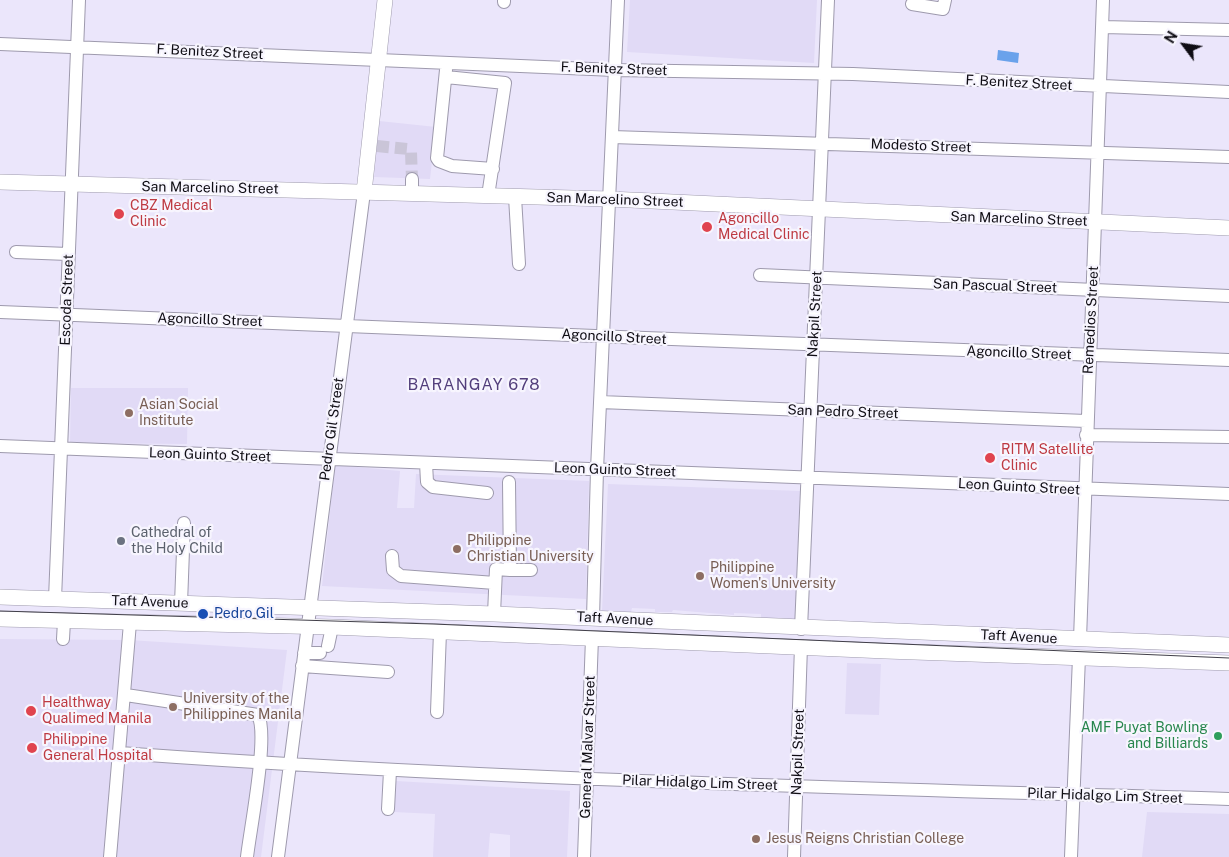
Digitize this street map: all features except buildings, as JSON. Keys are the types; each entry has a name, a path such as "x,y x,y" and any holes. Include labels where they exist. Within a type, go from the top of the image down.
{"main road":[{"name":"Pedro Gil Street","path":"364,192 373,146 377,59 385,0"},
{"name":"San Marcelino Street","path":"0,182 364,192 412,186 488,196 609,199 1229,228"},
{"name":"Taft Avenue","path":"0,597 494,614 801,629 1229,645"},
{"name":"Taft Avenue","path":"0,619 307,627 1229,663"}],"street":[{"name":"Escoda Street","path":"55,599 79,0"},
{"path":"593,618 597,470 618,0"},
{"name":"Nakpil Street","path":"801,629 828,0"},
{"path":"912,4 943,9 945,0"},
{"name":"Remedios Street","path":"1080,639 1086,421 1104,0"},
{"path":"1102,27 1229,30"},
{"name":"F. Benitez Street","path":"0,44 615,70 826,74 1229,92"},
{"path":"447,62 437,158 439,161 452,166 492,169"},
{"path":"446,77 505,83 488,196"},
{"name":"Modesto Street","path":"612,137 1229,157"},
{"name":"Pedro Gil Street","path":"278,857 291,765 327,460 364,192"},
{"path":"515,197 519,264"},
{"path":"16,252 68,254"},
{"name":"San Pascual Street","path":"760,275 1229,296"},
{"name":"Agoncillo Street","path":"0,312 813,346 1229,360"},
{"name":"San Pedro Street","path":"600,402 1086,421"},
{"path":"1086,435 1229,437"},
{"name":"Leon Guinto Street","path":"0,446 426,464 808,476 1084,490 1229,494"},
{"path":"426,464 427,482 433,487 487,492"},
{"path":"509,482 510,570"},
{"path":"181,604 184,523"},
{"path":"392,556 393,570 400,576 495,583"},
{"path":"494,614 496,569 531,570"},
{"path":"63,639 64,621"},
{"path":"110,857 126,695 130,623"},
{"path":"303,660 324,650 332,628"},
{"path":"437,712 440,632"},
{"name":"General Malvar Street","path":"584,857 592,638"},
{"name":"Nakpil Street","path":"794,857 801,646"},
{"path":"1071,857 1079,656"},
{"path":"303,660 388,672"},
{"path":"126,695 250,712 258,715 262,722 259,763 247,857"},
{"name":"Pilar Hidalgo Lim Street","path":"120,753 390,771 797,787 1229,799"},
{"path":"388,809 390,771"}],"shaded area":[{"path":"630,0 817,0 814,63 627,52"},
{"path":"379,121 436,127 430,179 374,177"},
{"name":"Asian Social Institute","path":"71,388 188,388 187,444 70,443"},
{"name":"Philippine Christian University","path":"335,465 400,471 397,508 414,508 416,474 589,481 586,599 322,586"},
{"name":"Philippine Women's University","path":"608,484 800,491 795,619 761,618 761,614 734,613 734,615 673,610 672,612 655,612 655,609 632,608 631,612 602,611"},
{"name":"University of the Philippines Manila","path":"0,639 129,640 287,650 261,857 0,857"},
{"path":"847,663 881,664 879,715 845,714"},
{"path":"396,781 570,791 567,857 510,857 510,835 490,833 488,857 433,857 435,814 394,812"},
{"path":"1147,812 1229,814 1229,857 1142,857"}],"water":[{"path":"998,50 1019,53 1018,63 997,60"}],"tunnel":[{"path":"377,146 408,149 411,152 412,179"}],"tram line":[{"path":"0,611 433,624 1229,658"}],"place":[{"name":"CBZ Medical Clinic","path":"119,214"},
{"name":"Agoncillo Medical Clinic","path":"707,227"},
{"name":"Asian Social Institute","path":"129,413"},
{"name":"RITM Satellite Clinic","path":"990,458"},
{"name":"Cathedral of the Holy Child","path":"121,541"},
{"name":"Philippine Christian University","path":"457,549"},
{"name":"Philippine Women's University","path":"700,576"},
{"name":"Pedro Gil","path":"203,614"},
{"name":"University of the Philippines Manila","path":"173,707"},
{"name":"Healthway Qualimed Manila","path":"31,711"},
{"name":"AMF Puyat Bowling and Billiards","path":"1218,736"},
{"name":"Philippine General Hospital","path":"32,748"},
{"name":"Jesus Reigns Christian College","path":"756,839"}],"district":[{"name":"BARANGAY 678","path":"474,385"}]}
